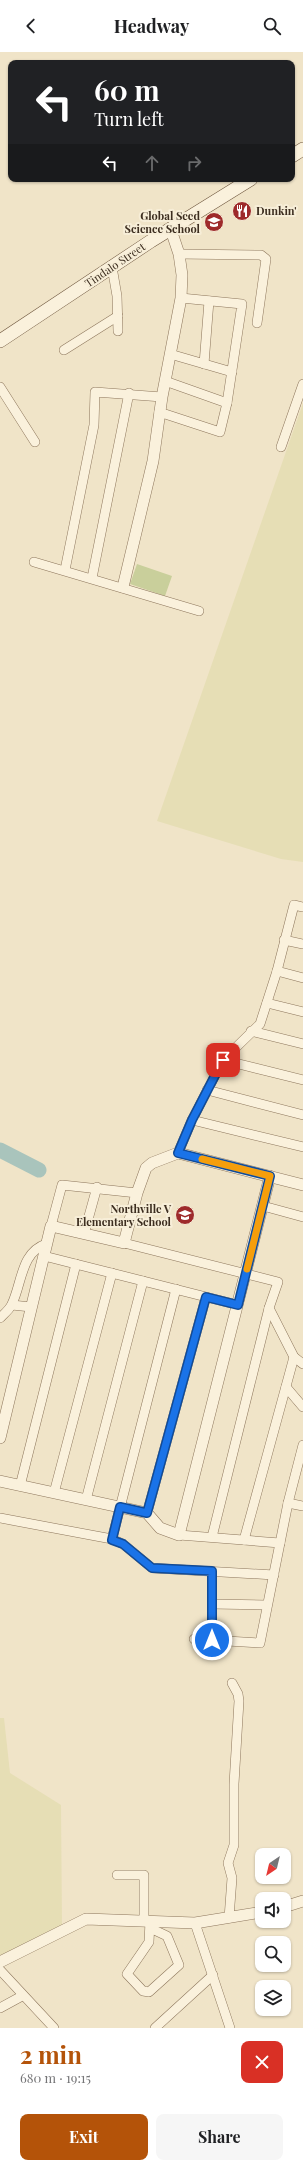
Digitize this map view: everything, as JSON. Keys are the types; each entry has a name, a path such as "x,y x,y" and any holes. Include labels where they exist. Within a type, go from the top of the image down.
{"main road":[{"name":"Tindalo Street","path":"0,340 246,182"}],"street":[{"path":"123,587 153,461 159,412 181,298 182,275 179,254 171,230"},
{"path":"179,254 261,255 266,259 257,323"},
{"path":"112,268 118,316 118,331"},
{"path":"159,412 220,432 228,404 242,304 181,298"},
{"path":"204,364 209,301"},
{"path":"64,350 118,316"},
{"path":"170,354 232,372"},
{"path":"165,381 228,404"},
{"path":"281,448 303,384"},
{"path":"0,387 35,442"},
{"path":"65,570 94,425 95,392 162,397"},
{"path":"92,578 129,394"},
{"path":"34,562 123,587 199,611"},
{"path":"178,1153 192,1120 223,1060 251,1031 260,1024 294,905 303,907"},
{"path":"284,940 303,944"},
{"path":"276,971 303,978"},
{"path":"267,1003 303,1012"},
{"path":"251,1031 303,1044"},
{"path":"223,1060 303,1080"},
{"path":"207,1090 303,1115"},
{"path":"192,1120 303,1148"},
{"path":"124,1244 137,1193 146,1168 152,1163 178,1153 303,1185"},
{"path":"179,1535 270,1176"},
{"path":"0,1438 46,1244 62,1185 137,1193"},
{"path":"84,1234 97,1188"},
{"path":"263,1206 303,1217"},
{"path":"51,1226 278,1282 269,1308 212,1537"},
{"path":"0,1318 12,1304 18,1282 30,1255 37,1247 46,1244"},
{"path":"44,1256 238,1305"},
{"path":"20,1486 76,1264"},
{"path":"54,1493 112,1273"},
{"path":"86,1500 143,1281"},
{"path":"112,1540 176,1289"},
{"path":"147,1513 206,1297"},
{"path":"12,1304 31,1307"},
{"path":"269,1308 294,1358 303,1364"},
{"path":"244,1540 294,1358"},
{"path":"286,1387 303,1407"},
{"path":"194,1638 260,1643 288,1504 303,1445"},
{"path":"0,1481 147,1513 160,1528 179,1535 280,1543"},
{"path":"288,1504 303,1506"},
{"path":"0,1518 112,1540 123,1544 152,1568 274,1575"},
{"path":"212,1571 212,1640"},
{"path":"212,1604 267,1605"},
{"path":"229,1918 232,1878 228,1863 234,1845 234,1784 239,1702 238,1694 232,1683"},
{"path":"117,1875 144,1875 149,1942 126,1974 143,1991 149,1992 179,1965 167,1936 148,1923"},
{"path":"291,1905 303,1901"},
{"path":"0,1962 86,1919 148,1923 195,1923 255,1913"},
{"path":"195,1923 230,2028"},
{"path":"0,1970 22,1996 54,2028"},
{"path":"155,2028 213,1975"},
{"path":"0,2008 22,1996"}],"shaded area":[{"path":"303,403 303,862 281,859 157,821"},
{"path":"0,1718 4,1718 10,1773 61,1805 62,1926 0,1959"}],"green space":[{"path":"137,564 172,576 165,596 130,584"}],"waterway":[{"path":"0,1150 39,1170"}],"slow traffic":[{"path":"202,1159 270,1176 247,1269"}],"place":[{"name":"Dunkin'","path":"242,211"},
{"name":"Global Seed Science School","path":"214,222"},
{"name":"Northville V Elementary School","path":"185,1215"}],"route":[{"path":"212,1640 212,1571 152,1568 123,1544 112,1540 120,1507 147,1513 206,1297 238,1305 270,1176 178,1153 192,1120 223,1060"}]}
